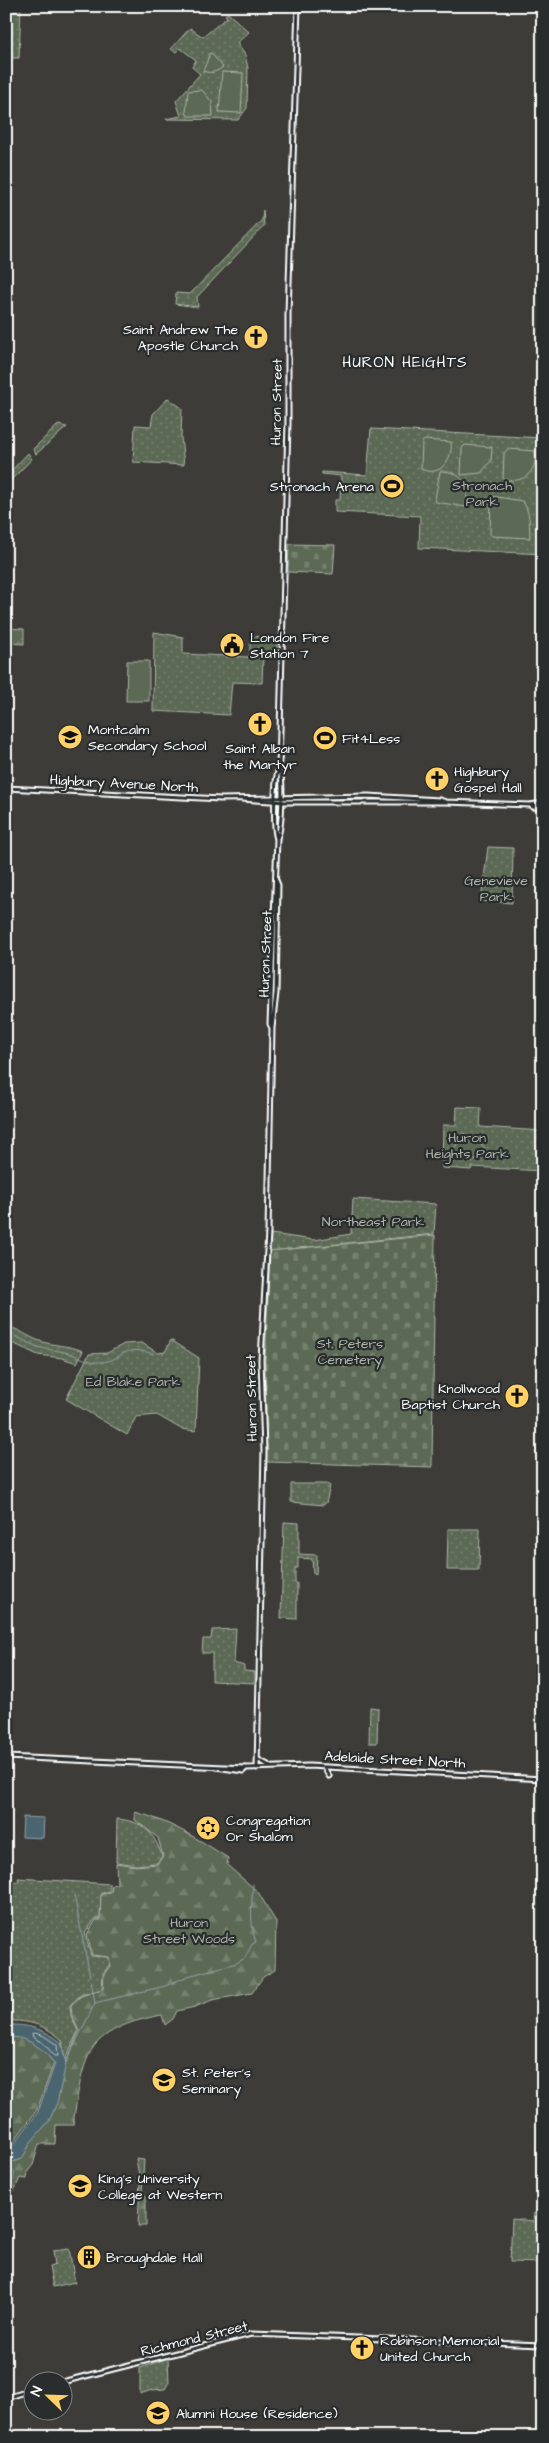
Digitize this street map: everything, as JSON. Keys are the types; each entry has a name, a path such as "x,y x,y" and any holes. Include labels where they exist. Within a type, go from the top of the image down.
{"main road":[{"name":"Huron Street","path":"257,1768 264,1451 261,1360 268,1232 272,1028 270,1008 277,838 275,834 282,772 279,769 288,422 288,314 298,6"},
{"name":"Highbury Avenue North","path":"6,788 242,799 278,800 368,796 440,800 446,802 530,805 543,803"},
{"name":"Highbury Avenue North","path":"530,805 543,808"},
{"name":"Adelaide Street North","path":"6,1757 246,1768 323,1766 543,1779"},
{"path":"257,1759 271,1766"},
{"path":"323,1766 329,1776 335,1767"},
{"name":"Richmond Street","path":"72,2379 251,2334 543,2345"},
{"path":"6,2398 22,2393"}],"green space":[{"path":"6,6 21,6 19,58 6,58"},
{"path":"228,13 249,32 237,43 245,55 248,68 247,108 238,120 166,119 181,116 176,101 200,74 192,67 196,60 180,48 176,52 171,49 190,28 203,37 227,17 225,15"},
{"path":"211,53 223,67 213,72 203,71 209,56 208,54"},
{"path":"222,72 243,73 241,113 219,112"},
{"path":"202,90 212,102 213,116 188,116 186,112 188,91"},
{"path":"263,210 264,226 197,297 198,307 175,304 176,293 190,294 262,220"},
{"path":"168,398 182,408 181,437 184,465 133,462 135,425 151,426 153,414"},
{"path":"58,425 67,427 36,454 33,449"},
{"name":"Stronach Park","path":"371,429 543,438 543,554 419,548 420,516 335,512 335,500 340,500 341,476 322,474 322,472 367,475"},
{"path":"425,440 451,442 448,460 440,469 428,471 421,469 422,442"},
{"path":"465,445 492,447 491,461 481,473 461,475 462,448"},
{"path":"508,449 535,451 534,465 528,475 517,480 503,479 504,453"},
{"path":"28,453 32,459 11,480 11,471"},
{"path":"440,471 454,474 463,481 467,493 466,507 436,502"},
{"path":"491,496 522,501 528,514 530,538 492,536 490,534"},
{"path":"289,544 335,545 333,574 288,572"},
{"path":"6,628 24,629 24,644 6,643"},
{"path":"154,632 183,637 183,654 249,657 251,636 277,638 277,657 263,657 262,683 232,682 229,715 153,711"},
{"path":"127,661 149,661 149,701 126,701"},
{"name":"Genevieve Park","path":"488,847 513,848 512,903 481,901"},
{"name":"Huron Heights Park","path":"457,1107 481,1108 480,1127 543,1131 542,1171 472,1167 471,1170 442,1168 443,1125 456,1125"},
{"path":"464,1133 485,1148 475,1160 460,1160 451,1153"},
{"name":"Northeast Park","path":"353,1199 436,1204 434,1234 270,1251 271,1234 314,1240 351,1234"},
{"name":"St. Peters Cemetery","path":"435,1235 432,1467 267,1462 265,1363 270,1251"},
{"path":"6,1326 40,1341 83,1351 77,1363 62,1358 38,1355 6,1340"},
{"name":"Ed Blake Park","path":"171,1340 199,1358 196,1431 181,1429 157,1415 136,1417 127,1435 66,1399 89,1354 107,1353 124,1344 142,1343 158,1353 165,1352"},
{"path":"291,1484 327,1484 330,1486 326,1503 323,1505 291,1502"},
{"path":"284,1522 299,1523 299,1554 317,1555 316,1574 313,1573 312,1559 298,1558 298,1568 295,1568 297,1619 281,1618"},
{"path":"448,1529 480,1529 479,1570 447,1570"},
{"path":"236,1629 234,1663 244,1666 244,1671 255,1672 255,1683 212,1681 212,1653 202,1653 203,1639 211,1639 212,1630"},
{"path":"370,1707 378,1708 377,1743 369,1743"},
{"name":"Huron Street Woods","path":"135,1812 160,1820 195,1837 228,1858 227,1865 258,1892 276,1922 275,1970 263,1977 252,1993 212,2000 195,2007 177,2011 173,2019 165,2025 162,2015 136,2021 110,2032 96,2044 86,2061 83,2071 73,2125 56,2125 55,2144 39,2144 33,2165 28,2171 27,2179 20,2178 9,2202 6,2221 6,2186 13,2180 14,2172 9,2166 66,2063 79,2031 72,2016 71,2005 81,1996 103,1989 104,1974 110,1966 109,1957 92,1955 87,1934 96,1920 100,1920 101,1894 111,1892 112,1885 117,1884 116,1863 136,1866 157,1864 163,1856 158,1838 135,1820"},
{"path":"117,1819 141,1825 151,1834 162,1856 157,1863 136,1865 116,1862"},
{"path":"18,1878 110,1884 110,1891 101,1893 100,1919 95,1919 85,1933 91,1956 109,1957 110,1964 103,1974 102,1989 81,1995 70,2005 71,2016 78,2031 65,2060 62,2040 43,2027 22,2021 6,2021 6,1882 19,1882"},
{"path":"6,2036 28,2040 44,2051 54,2063 37,2110 6,2152"},
{"path":"136,2159 144,2160 142,2193 146,2196 146,2226 138,2226 140,2181"},
{"path":"534,2213 543,2214 543,2263 510,2262 512,2219 533,2221"},
{"path":"69,2249 75,2282 53,2287 49,2267 55,2265 53,2251"},
{"path":"168,2358 169,2382 165,2389 152,2390 140,2394 140,2368"}],"water":[{"path":"23,1817 44,1818 43,1838 22,1837"},
{"path":"6,2025 21,2025 35,2028 55,2037 61,2042 66,2064 57,2103 49,2121 31,2142 22,2159 12,2162 10,2168 14,2174 13,2181 6,2188 6,2155 38,2112 55,2064 34,2044 14,2037 6,2037"}],"waterway":[{"path":"6,1334 38,1347 65,1352 97,1362 109,1361 124,1353 135,1350 153,1354"},
{"path":"95,2003 165,1986 188,1976 237,1963 245,1958 252,1944 256,1942 252,1921 253,1884"},
{"path":"74,1895 90,1976"},
{"path":"66,2062 95,2003 91,1981"}],"place":[{"name":"Saint Andrew The Apostle Church","path":"256,337"},
{"name":"Stronach Arena","path":"392,486"},
{"name":"London Fire Station 7","path":"232,645"},
{"name":"Saint Alban the Martyr","path":"260,724"},
{"name":"Montcalm Secondary School","path":"70,737"},
{"name":"Fit4Less","path":"325,738"},
{"name":"Highbury Gospel Hall","path":"437,779"},
{"name":"Knollwood Baptist Church","path":"517,1396"},
{"name":"Congregation Or Shalom","path":"208,1828"},
{"name":"St. Peter's Seminary","path":"164,2080"},
{"name":"King's University College at Western","path":"80,2186"},
{"name":"Broughdale Hall","path":"89,2257"},
{"name":"Robinson Memorial United Church","path":"362,2348"},
{"name":"Alumni House (Residence)","path":"158,2413"}],"district":[{"name":"HURON HEIGHTS","path":"405,362"}]}
